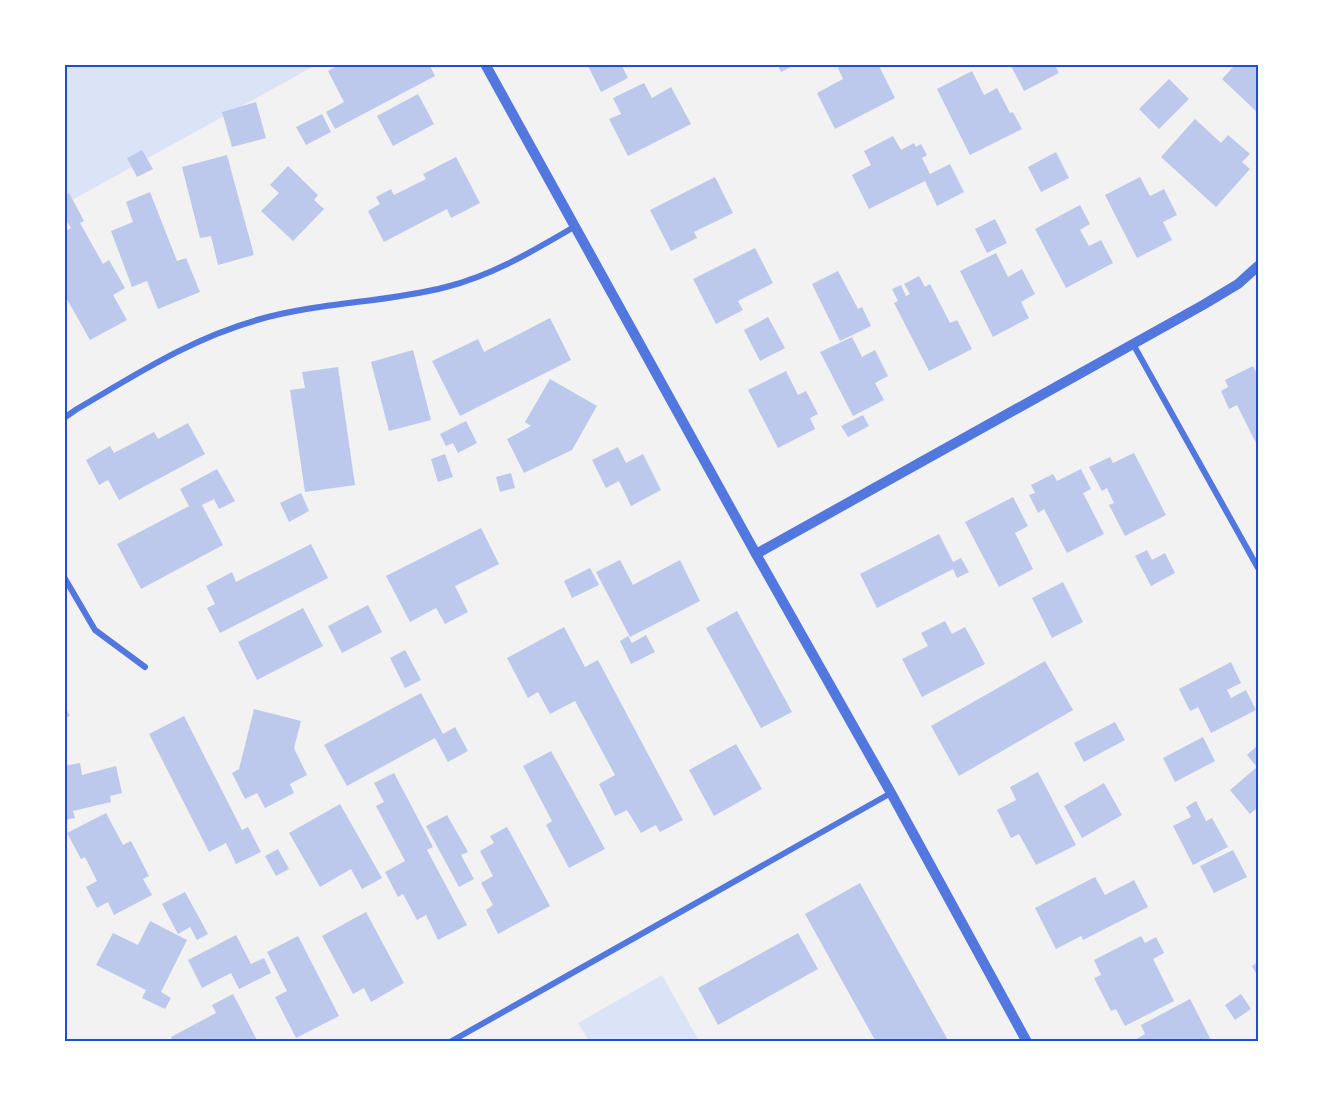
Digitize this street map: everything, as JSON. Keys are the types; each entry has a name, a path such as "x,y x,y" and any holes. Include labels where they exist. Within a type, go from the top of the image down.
{"street":[{"path":"484,64 1027,1041"},
{"path":"64,418 186,345 226,330 287,312 417,292 468,281 510,264 574,227"},
{"path":"756,554 1238,284 1258,266"},
{"path":"1133,344 1258,568"},
{"path":"64,577 95,630 145,667"},
{"path":"450,1041 891,793"}],"shaded area":[{"path":"65,65 316,65 65,204"},
{"path":"662,975 699,1041 589,1041 578,1023"}],"building":[{"path":"341,64 411,64 412,67 417,64 429,64 435,76 335,129 326,112 344,102 328,71"},
{"path":"587,64 625,64 622,66 628,78 601,92"},
{"path":"777,64 796,64 781,72"},
{"path":"844,64 866,64 867,67 878,64 895,98 835,129 817,93 843,79 838,68"},
{"path":"1010,64 1054,64 1059,73 1024,91"},
{"path":"1236,64 1258,64 1258,113 1222,79"},
{"path":"972,71 984,95 997,88 1010,113 1013,112 1022,129 970,155 937,89"},
{"path":"1169,79 1189,99 1159,129 1139,109"},
{"path":"644,83 652,98 671,87 691,124 628,156 609,119 621,114 613,98"},
{"path":"418,94 434,124 393,146 377,116"},
{"path":"256,102 266,138 232,147 222,112"},
{"path":"322,114 331,132 306,145 296,127"},
{"path":"1195,119 1221,143 1228,135 1250,154 1242,162 1250,169 1216,207 1161,157"},
{"path":"893,136 901,150 914,143 916,147 921,144 927,155 922,158 930,174 950,164 964,192 937,206 925,181 869,209 852,175 871,165 864,151"},
{"path":"142,150 153,169 137,177 127,158"},
{"path":"1056,152 1069,178 1041,192 1028,167"},
{"path":"227,155 254,255 218,265 211,236 200,238 182,167"},
{"path":"456,157 480,203 451,218 447,209 384,242 368,211 380,204 376,197 391,189 394,195 426,179 423,174"},
{"path":"288,166 318,195 314,200 324,209 293,241 261,211 279,193 270,185"},
{"path":"715,177 733,213 694,232 697,238 671,251 650,210"},
{"path":"1140,177 1150,196 1164,189 1177,215 1163,222 1172,240 1137,258 1105,195"},
{"path":"150,192 177,261 186,258 200,292 158,309 147,281 132,287 111,231 133,222 126,202"},
{"path":"69,193 84,221 80,223 103,264 109,260 125,288 113,295 127,320 90,340 64,294 64,232 71,228 64,217 64,196"},
{"path":"1080,205 1090,224 1080,230 1089,246 1101,240 1113,263 1066,288 1035,229"},
{"path":"995,219 1007,243 987,253 975,229"},
{"path":"755,248 773,283 738,301 743,310 716,324 693,279"},
{"path":"996,253 1008,277 1022,269 1035,294 1021,302 1029,318 993,337 960,271"},
{"path":"838,271 858,309 862,307 871,326 840,341 812,284"},
{"path":"919,276 925,287 930,284 950,323 957,320 972,349 929,371 894,303 898,301 892,289 901,285 906,296 910,294 904,284"},
{"path":"768,317 785,348 760,361 744,330"},
{"path":"550,318 571,360 460,416 432,361 478,339 484,352"},
{"path":"852,337 862,357 875,350 888,376 875,383 884,400 853,416 820,352"},
{"path":"413,350 431,420 389,431 371,362"},
{"path":"1253,366 1258,376 1258,447 1237,405 1229,409 1221,391 1228,387 1225,380"},
{"path":"338,367 355,485 305,492 290,390 305,388 302,372"},
{"path":"786,371 798,395 806,391 818,414 810,418 815,429 778,448 748,390"},
{"path":"550,379 597,406 572,450 524,473 507,439 531,426 525,422"},
{"path":"863,415 869,426 848,437 841,426"},
{"path":"466,421 477,443 458,453 453,443 446,446 440,434"},
{"path":"188,423 205,454 119,500 108,480 99,485 86,460 110,446 114,453 154,432 158,439"},
{"path":"618,447 626,463 643,454 661,490 631,506 619,481 606,488 592,460"},
{"path":"1134,453 1166,515 1125,536 1109,505 1114,503 1107,488 1102,491 1089,467 1110,457 1113,463"},
{"path":"445,454 453,477 438,482 431,459"},
{"path":"217,469 235,501 219,509 214,499 202,505 223,545 141,589 117,544 189,506 180,489"},
{"path":"1081,469 1091,489 1083,493 1104,534 1067,553 1044,509 1038,513 1029,495 1035,493 1031,485 1053,474 1057,481"},
{"path":"511,473 515,488 500,492 496,477"},
{"path":"301,493 309,511 289,522 280,503"},
{"path":"1013,497 1028,526 1015,533 1033,569 999,587 965,522"},
{"path":"481,528 499,564 455,586 468,612 445,624 436,608 410,622 386,576"},
{"path":"939,534 953,562 961,558 969,572 957,578 953,569 877,608 860,574"},
{"path":"311,544 328,578 220,633 207,608 215,604 206,586 232,572 236,582"},
{"path":"1147,550 1152,560 1165,553 1175,573 1151,586 1135,556"},
{"path":"620,560 633,585 680,560 700,601 630,637 596,572"},
{"path":"590,568 599,585 572,598 564,581"},
{"path":"1063,582 1083,622 1052,638 1032,598"},
{"path":"368,605 382,632 342,653 328,626"},
{"path":"303,608 323,646 257,680 238,642"},
{"path":"737,611 792,712 761,728 706,628"},
{"path":"945,621 952,634 965,627 985,664 922,697 902,659 928,646 921,633"},
{"path":"564,627 585,667 598,660 683,820 660,832 656,825 641,833 627,810 615,816 599,784 615,775 575,701 550,714 538,692 528,698 507,658"},
{"path":"646,635 655,652 631,664 620,641 628,636 632,643"},
{"path":"405,650 421,680 405,688 390,658"},
{"path":"1045,661 1073,710 959,776 931,726"},
{"path":"1231,662 1241,683 1227,690 1231,698 1246,690 1256,710 1211,733 1198,707 1190,711 1179,689"},
{"path":"421,693 443,734 455,727 468,751 448,762 435,738 347,786 324,745"},
{"path":"64,705 70,716 64,718"},
{"path":"254,709 301,721 294,748 307,775 290,784 294,793 265,808 257,793 245,799 232,773 239,769"},
{"path":"184,716 242,830 248,827 261,852 236,864 226,843 209,852 149,734"},
{"path":"1115,722 1125,740 1084,762 1074,743"},
{"path":"1203,737 1215,761 1175,782 1163,758"},
{"path":"736,744 762,789 714,816 689,770"},
{"path":"1258,745 1258,807 1250,814 1230,790 1257,767 1247,755"},
{"path":"551,751 605,849 569,868 546,825 552,821 523,766"},
{"path":"80,763 82,775 116,766 122,793 110,796 111,802 73,811 75,818 64,820 64,766"},
{"path":"1038,772 1076,845 1036,865 1019,834 1011,838 997,810 1016,800 1010,787"},
{"path":"394,773 433,847 427,850 467,925 438,940 426,915 417,920 403,894 398,897 385,872 405,861 376,806 384,802 374,783"},
{"path":"1104,783 1122,815 1082,838 1064,806"},
{"path":"1196,801 1206,821 1212,818 1228,847 1193,865 1173,826 1191,817 1186,807"},
{"path":"340,804 382,878 362,889 351,869 320,887 289,833"},
{"path":"106,813 123,845 131,841 149,876 143,879 152,895 114,915 108,902 97,908 86,887 97,881 85,857 81,859 67,833"},
{"path":"447,815 468,852 461,855 474,879 459,887 426,826"},
{"path":"507,827 550,906 498,934 486,910 493,905 481,883 493,876 480,851 494,843 490,836"},
{"path":"278,849 289,869 276,876 265,856"},
{"path":"1233,850 1247,877 1214,893 1200,866"},
{"path":"1095,877 1105,895 1134,880 1148,907 1083,940 1081,936 1056,949 1035,908"},
{"path":"860,883 949,1042 876,1042 805,914"},
{"path":"185,892 208,934 197,940 190,927 178,934 162,904"},
{"path":"366,912 404,983 371,1002 364,988 353,994 322,936"},
{"path":"150,921 187,940 161,992 171,998 165,1009 142,998 146,990 96,965 113,933 138,945"},
{"path":"798,933 818,969 718,1025 698,988"},
{"path":"236,935 251,964 264,958 271,973 239,989 231,973 202,988 188,960"},
{"path":"298,936 339,1016 296,1038 275,997 287,991 267,952"},
{"path":"1141,936 1145,943 1156,937 1164,953 1153,959 1174,1001 1125,1026 1116,1009 1111,1011 1094,978 1101,975 1094,960"},
{"path":"1258,962 1258,977 1252,966"},
{"path":"233,994 258,1042 173,1042 171,1037 216,1013 212,1005"},
{"path":"1241,994 1251,1009 1235,1020 1225,1005"},
{"path":"1190,999 1212,1042 1131,1042 1145,1034 1141,1025"}]}
